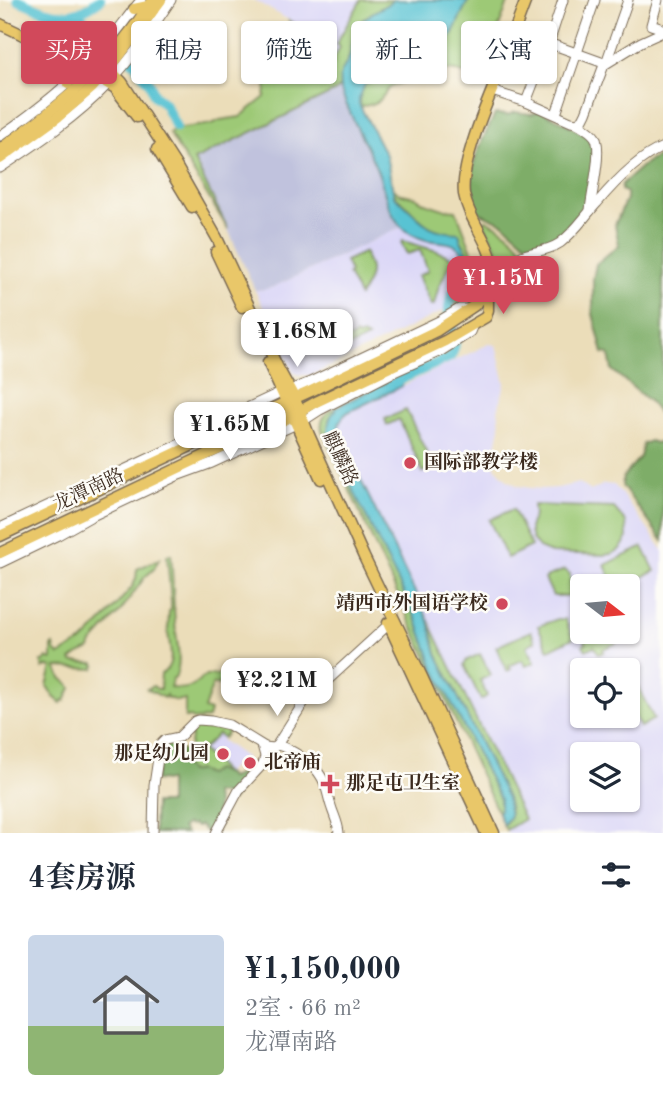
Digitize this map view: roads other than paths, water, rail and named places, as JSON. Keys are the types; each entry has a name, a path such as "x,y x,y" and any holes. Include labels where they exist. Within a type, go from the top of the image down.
{"main road":[{"path":"151,21 162,0"},
{"path":"490,268 460,199 458,182 478,112 520,0"},
{"path":"519,21 526,0"},
{"path":"119,50 144,4"},
{"path":"0,24 21,34"},
{"name":"麒麟路","path":"0,31 21,41"},
{"path":"117,52 131,40"},
{"path":"0,159 34,135 66,100 85,84"},
{"name":"麒麟路","path":"112,84 132,110 191,204 288,396 422,677 482,816 486,833"},
{"path":"490,268 487,245 476,227 464,189 471,150 495,84"},
{"path":"16,124 34,135"},
{"path":"0,149 34,135"},
{"name":"龙潭南路","path":"0,536 75,496 440,325 475,305 481,296 483,281 490,268"},
{"name":"龙潭南路","path":"0,553 298,418 316,402 446,344 486,317 490,268"},
{"name":"麒麟路","path":"298,418 388,625 482,816 494,833"},
{"path":"35,536 50,539"}],"street":[{"path":"152,21 171,0"},
{"path":"556,21 563,0"},
{"path":"556,114 595,0"},
{"path":"577,123 586,113 628,0"},
{"path":"657,0 651,25 663,31"},
{"path":"605,64 663,31"},
{"path":"557,46 605,64"},
{"path":"0,136 68,84"},
{"path":"0,168 34,135 79,110 93,84"},
{"path":"526,102 533,84"},
{"path":"492,91 577,123 593,135 596,140 596,168 590,212"},
{"path":"490,268 551,249 560,243 643,158 663,147"},
{"path":"0,563 179,475 212,463 298,418"},
{"path":"0,528 75,496"},
{"path":"153,833 155,778 160,746 165,740 178,737 195,721 205,720 229,725 265,747 273,748 304,702 388,625"},
{"path":"277,744 308,763 322,778 339,833"},
{"path":"216,833 239,790 263,764 265,747"}],"water":[{"path":"394,0 469,0 447,44 447,21 363,21"},
{"path":"351,49 351,84 365,84 359,104 386,155 394,196 429,226 459,233 471,259 451,307 447,309 451,291 464,268 464,255 457,246 423,239 408,232 395,218 375,164 340,87 340,76"},
{"path":"401,375 402,386 345,414 340,421 338,433 429,621 437,654 507,798 510,816 503,825 498,813 500,799 434,668 416,618 328,439 329,423 336,407"}],"waterway":[{"path":"18,0 59,14 78,12 100,0"},
{"path":"77,14 135,64 150,83 154,95 164,103 176,127"},
{"path":"391,384 450,357 455,342 449,314 452,294"}],"place":[{"name":"国际部教学楼","path":"410,463"},
{"name":"靖西市外国语学校","path":"502,604"},
{"name":"那足幼儿园","path":"223,754"},
{"name":"北帝庙","path":"250,763"},
{"name":"那足屯卫生室","path":"330,784"}]}
